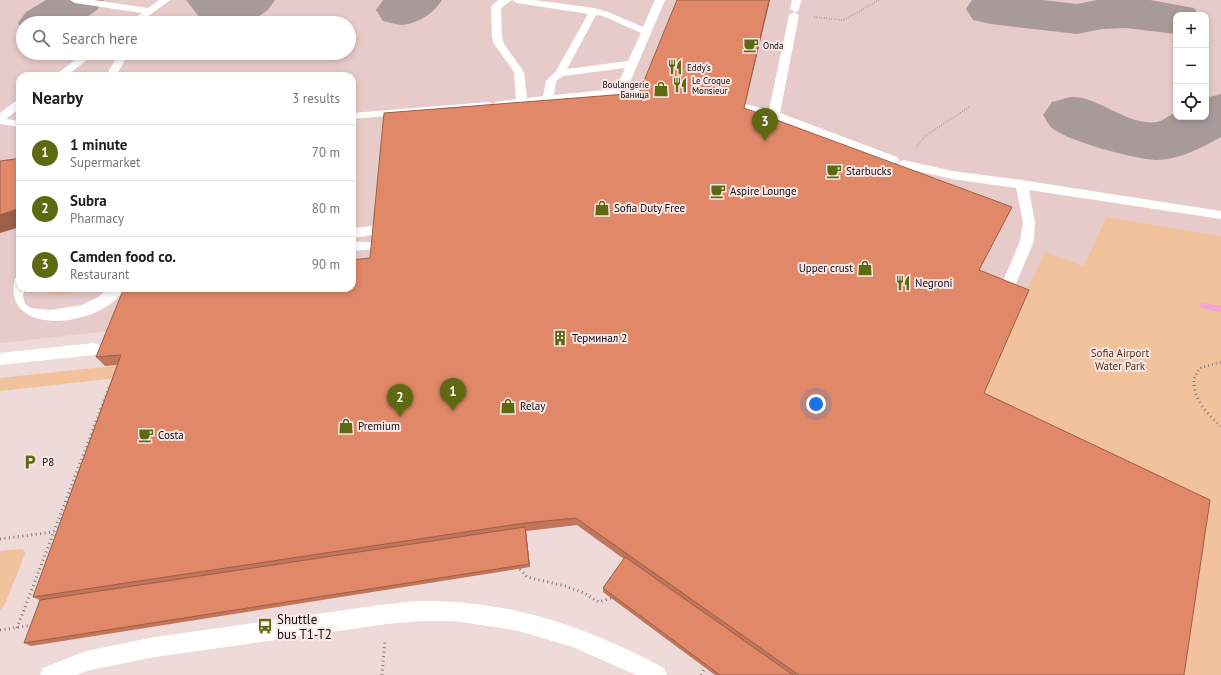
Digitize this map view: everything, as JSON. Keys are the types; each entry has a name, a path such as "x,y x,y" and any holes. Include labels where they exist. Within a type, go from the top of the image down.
{"lane":[{"path":"75,0 150,11"},
{"path":"143,16 165,0"},
{"path":"507,0 501,2 496,7 497,38 520,72 522,102"},
{"path":"517,0 594,11 614,17 646,32"},
{"path":"620,92 660,0"},
{"path":"774,115 796,8"},
{"path":"560,73 594,11"},
{"path":"64,72 81,60"},
{"path":"113,72 120,60"},
{"path":"548,100 549,83 553,77 560,73 632,64"},
{"path":"356,116 643,91"},
{"path":"0,119 16,106"},
{"path":"745,107 774,115 898,162 952,175 1021,184 1221,215"},
{"path":"0,119 16,123"},
{"path":"1005,293 1027,241 1030,222 1021,184"},
{"path":"356,233 373,231"},
{"path":"356,246 373,246"},
{"path":"16,290 12,298 13,305 18,311 27,316 41,317 85,310 110,298 115,292"},
{"path":"0,359 94,349"},
{"path":"50,675 86,661 155,647 387,614 422,611 462,612 500,616 539,625 586,640 626,658 657,675"}],"path":[{"path":"813,17 844,20 879,0"},
{"path":"916,147 925,136 969,107"},
{"path":"1221,362 1216,362 1200,368 1194,378 1194,390 1202,405 1214,421 1221,426"},
{"path":"17,628 111,383"},
{"path":"0,539 54,532"},
{"path":"520,569 527,577 565,586 584,593 599,602 611,598"},
{"path":"0,630 39,624"},
{"path":"382,675 385,637"},
{"path":"701,675 706,668"}],"shaded area":[{"name":"Терминал 2","path":"0,0 1221,0 1221,236 1106,217 1084,266 1022,300 727,632 577,525 526,531 129,364 105,366 118,330 0,343"}],"green space":[{"name":"Sofia Airport Water Park","path":"1106,217 1221,236 1221,675 1170,675 977,402 1045,252 1084,266"},
{"path":"46,292 72,292 61,295"},
{"path":"122,365 117,378 0,391 0,378"},
{"path":"24,550 25,554 5,604 0,610 0,551"}],"building":[{"name":"Терминал 2","path":"677,0 769,0 744,108 1012,207 979,270 1029,290 984,393 1210,500 1184,675 799,675 576,518 525,523 33,597 121,355 96,357 122,292 356,292 356,260 370,258 384,113 639,93"},
{"path":"16,159 16,209 0,215 0,161"},
{"path":"525,527 529,564 24,643 40,600"},
{"path":"625,557 793,675 720,675 603,588"}],"waterway":[{"path":"1204,306 1221,309"}],"taxiway":[{"path":"55,16 80,0"},
{"path":"210,0 225,16 251,0"},
{"path":"401,10 418,0"},
{"path":"991,9 1077,19 1114,13 1151,15 1173,19"},
{"path":"1073,115 1107,130 1133,138 1158,141 1169,139 1181,134 1221,112"}],"place":[{"name":"Onda","path":"751,45"},
{"name":"Eddy's","path":"675,67"},
{"name":"Le Croque Monsieur","path":"680,85"},
{"name":"Boulangerie Баница","path":"661,89"},
{"name":"Camden food co.","path":"765,141"},
{"name":"Starbucks","path":"834,171"},
{"name":"Aspire Lounge","path":"718,191"},
{"name":"Sofia Duty Free","path":"602,208"},
{"name":"Upper crust","path":"865,268"},
{"name":"Negroni","path":"903,283"},
{"name":"Терминал 2","path":"560,338"},
{"name":"Relay","path":"508,406"},
{"name":"1 minute","path":"453,411"},
{"name":"Subra","path":"400,417"},
{"name":"Premium","path":"346,426"},
{"name":"Costa","path":"146,435"},
{"name":"P8","path":"30,462"},
{"name":"Shuttle bus T1-T2","path":"265,626"}]}
